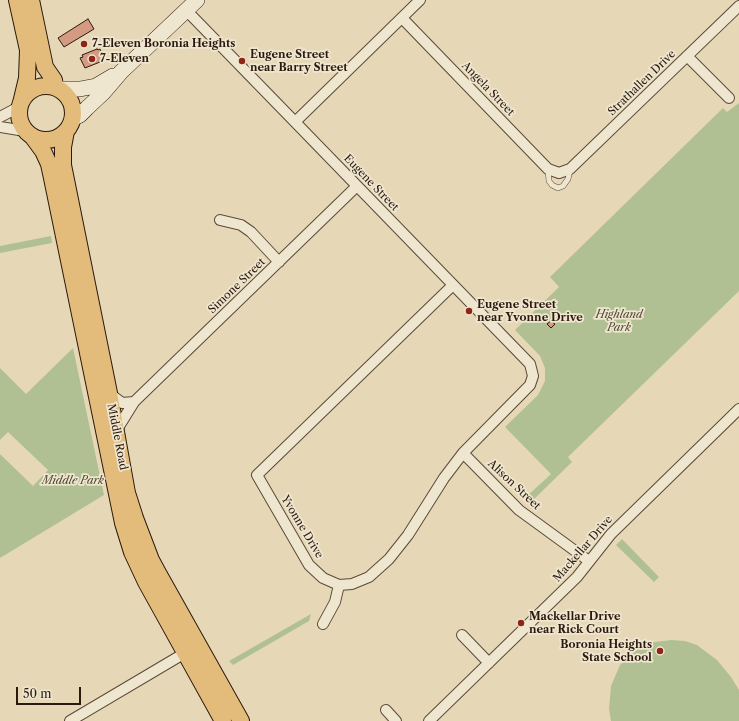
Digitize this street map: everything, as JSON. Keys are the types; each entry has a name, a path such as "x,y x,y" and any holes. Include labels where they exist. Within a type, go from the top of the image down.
{"main road":[{"path":"17,0 28,50 27,78 21,103 20,121 29,134 40,139 49,140 57,137 69,125 73,113 71,103 66,95 57,88 45,86 34,88 21,103"},
{"path":"30,0 45,67 54,80 57,88"},
{"name":"Middle Road","path":"69,125 63,147 63,165 109,393 127,493 151,560 223,721"},
{"name":"Middle Road","path":"29,134 44,151 49,164 123,523 132,552 146,582 241,721"}],"street":[{"path":"295,122 420,0"},
{"path":"69,125 103,93 121,72 191,5"},
{"name":"Eugene Street","path":"191,5 295,122 530,364 533,376 530,385 523,394 463,453"},
{"name":"Strathallen Drive","path":"559,173 570,169 739,6"},
{"name":"Angela Street","path":"402,18 548,168 559,173"},
{"path":"688,56 729,98"},
{"path":"57,88 80,89 96,86 121,72"},
{"path":"0,117 21,103"},
{"path":"0,127 29,134"},
{"name":"Simone Street","path":"116,431 134,402 357,186"},
{"path":"220,220 241,225 251,232 279,262"},
{"name":"Yvonne Drive","path":"339,584 323,578 310,565 257,475 453,285"},
{"path":"109,393 122,403 134,402"},
{"name":"Mackellar Drive","path":"429,721 577,577 611,534 739,409"},
{"path":"323,624 335,602 339,584 352,584 369,577 389,559 408,535 444,478 463,453"},
{"name":"Alison Street","path":"463,453 520,510 589,561"},
{"path":"462,635 489,663"},
{"path":"70,721 192,649"},
{"path":"386,710 396,721"}],"lane":[{"path":"548,168 549,181 552,185 558,188 563,186 568,179 570,169"}],"green space":[{"name":"Highland Park","path":"739,103 739,291 568,457 572,462 530,503 525,498 551,474 505,427 538,395 545,381 545,368 540,356 515,330 559,287 550,277 723,108 727,112"},
{"path":"51,236 52,243 0,253 0,246"},
{"name":"Middle Park","path":"73,348 104,495 0,558 0,454 33,486 48,470 8,432 0,440 0,368 26,394"},
{"path":"622,539 659,577 654,582 616,545"},
{"path":"311,614 309,621 233,665 229,661"},
{"path":"671,640 685,641 697,645 717,660 731,677 739,690 739,721 611,721 609,709 611,686 620,665 629,656 647,643"}],"building":[{"path":"88,19 94,29 64,47 58,38"},
{"name":"7-Eleven","path":"100,49 105,60 85,68 80,58 83,57 82,55"},
{"path":"551,321 555,324 551,328 547,324"}],"place":[{"name":"7-Eleven Boronia Heights","path":"84,44"},
{"name":"7-Eleven","path":"92,59"},
{"name":"Eugene Street near Barry Street","path":"242,61"},
{"name":"Eugene Street near Yvonne Drive","path":"469,311"},
{"name":"Mackellar Drive near Rick Court","path":"521,623"},
{"name":"Boronia Heights State School","path":"660,651"}]}
